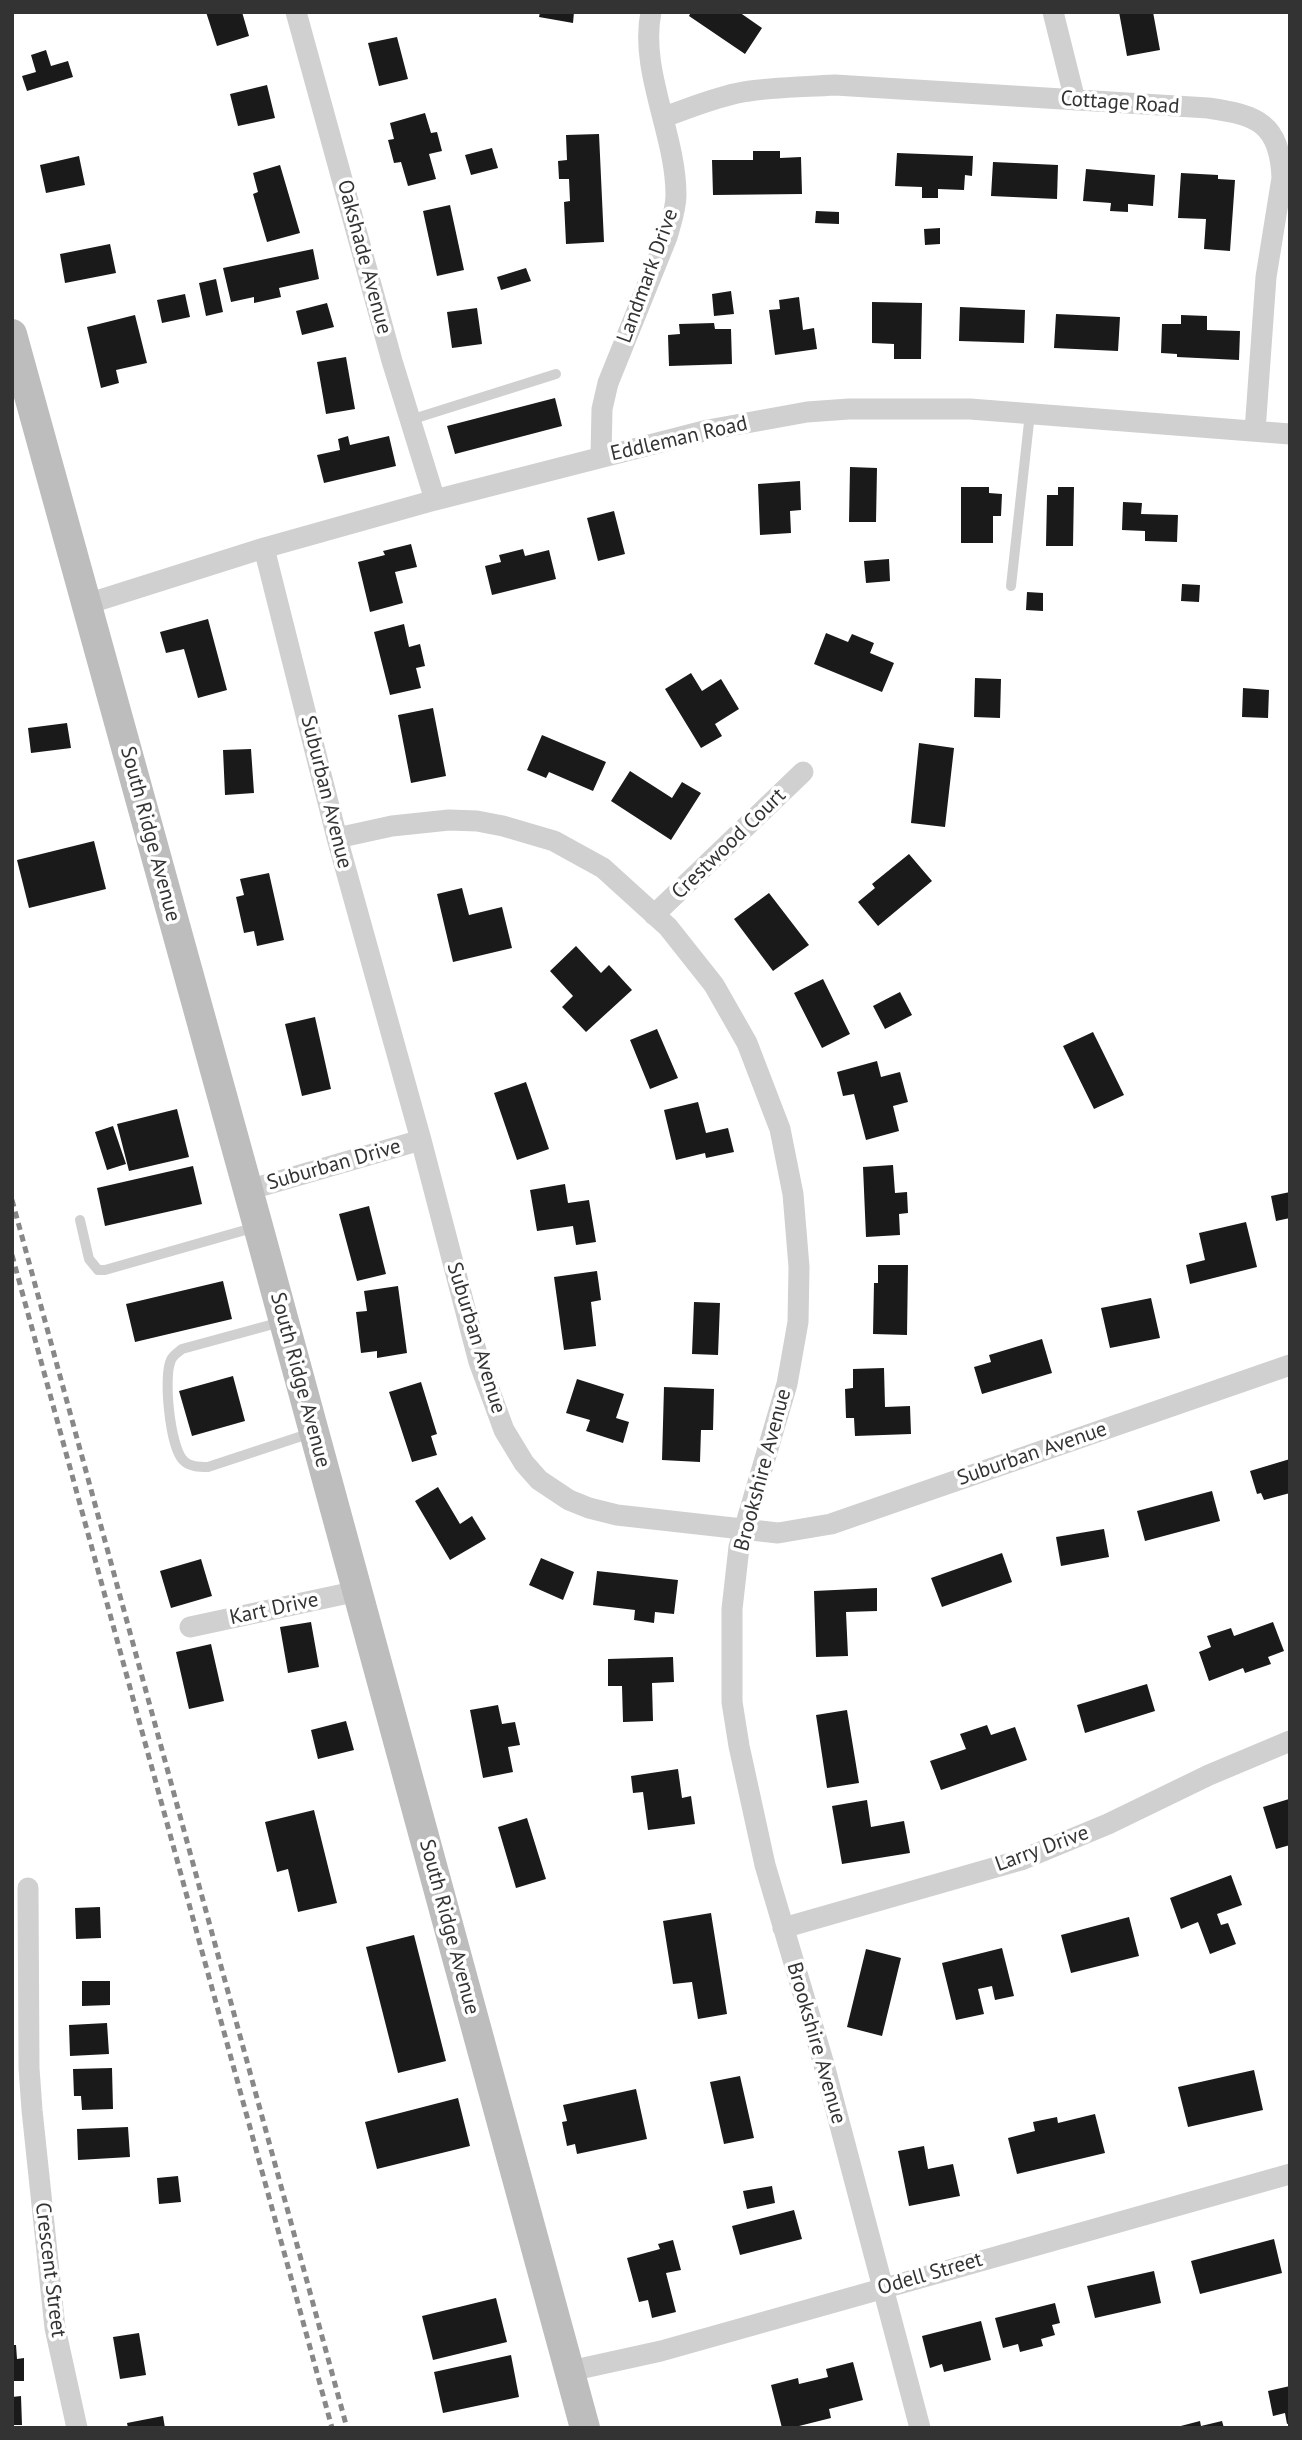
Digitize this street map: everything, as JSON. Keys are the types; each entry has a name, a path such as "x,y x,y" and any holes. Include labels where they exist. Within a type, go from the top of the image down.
{"street":[{"name":"Oakshade Avenue","path":"296,12 410,420 435,500"},
{"name":"Landmark Drive","path":"601,456 602,409 608,383 674,214 676,196 673,153 652,68 649,26 651,12"},
{"path":"1053,12 1075,100"},
{"name":"Cottage Road","path":"664,117 710,100 743,92 825,86 1231,112 1256,120 1275,137 1282,163 1282,178 1266,277 1255,431"},
{"name":"South Ridge Avenue","path":"12,334 586,2428"},
{"name":"Eddleman Road","path":"87,604 264,548 435,500 708,430 807,412 849,409 957,409 1290,434"},
{"name":"Suburban Avenue","path":"264,548 337,838 479,1362 504,1430 524,1464 539,1480 569,1500 589,1508 617,1514 778,1533 831,1524 1290,1365"},
{"name":"Crestwood Court","path":"654,915 803,772"},
{"name":"Brookshire Avenue","path":"337,838 393,826 449,820 477,821 554,841 603,868 667,928 714,985 747,1043 780,1129 793,1194 799,1267 798,1322 787,1384 739,1547 732,1609 732,1702 738,1746 759,1839 823,2061 920,2428"},
{"name":"Suburban Drive","path":"248,1190 421,1140"},
{"name":"Kart Drive","path":"190,1627 358,1591"},
{"name":"Larry Drive","path":"783,1928 1021,1860 1108,1824 1209,1775 1290,1741"},
{"name":"Crescent Street","path":"28,1888 29,2068 32,2110 55,2328 78,2428"},
{"name":"Crescent Street","path":"12,2080 32,2110"},
{"name":"Odell Street","path":"570,2371 661,2351 1290,2174"}],"lane":[{"path":"410,420 556,374"},
{"path":"1011,586 1030,413"},
{"path":"80,1220 89,1259 98,1270 106,1270 258,1226"},
{"path":"284,1321 182,1349 172,1356 168,1380 170,1426 175,1446 184,1462 195,1466 208,1466 314,1432"}],"building":[{"path":"206,12 242,12 249,36 217,46"},
{"path":"540,12 574,12 573,23 539,17"},
{"path":"691,12 739,12 762,28 745,54 689,16"},
{"path":"1119,12 1153,12 1160,50 1127,56"},
{"path":"397,37 408,79 379,86 368,43"},
{"path":"46,50 51,66 68,61 73,77 27,91 22,76 36,72 31,55"},
{"path":"267,85 275,118 238,126 230,94"},
{"path":"425,113 431,133 437,132 442,151 429,154 436,179 408,186 401,162 394,163 388,140 394,139 390,123"},
{"path":"599,134 604,242 566,244 564,202 570,201 569,179 559,179 558,161 567,160 566,135"},
{"path":"492,148 498,168 471,175 465,155"},
{"path":"753,151 780,151 780,158 801,157 802,194 713,195 712,160 753,160"},
{"path":"897,153 973,156 972,176 965,175 964,190 938,189 938,198 922,198 922,187 895,186"},
{"path":"79,156 85,185 46,193 40,165"},
{"path":"993,162 1058,165 1057,199 991,196"},
{"path":"280,165 300,233 267,242 253,194 258,192 253,173"},
{"path":"1086,169 1155,175 1153,206 1128,204 1128,212 1110,211 1111,203 1083,201"},
{"path":"1181,173 1218,175 1218,179 1235,180 1230,251 1204,249 1206,219 1178,218"},
{"path":"450,205 464,270 437,276 423,211"},
{"path":"816,211 839,212 839,224 815,223"},
{"path":"940,228 940,244 925,245 924,229"},
{"path":"110,244 116,273 65,283 60,254"},
{"path":"313,249 319,279 279,288 281,297 254,303 254,297 231,302 223,268"},
{"path":"526,268 531,281 501,290 497,277"},
{"path":"216,279 223,312 206,316 199,283"},
{"path":"731,291 734,314 714,316 712,294"},
{"path":"185,294 190,317 162,323 157,300"},
{"path":"799,297 803,330 814,328 817,349 775,355 769,310 780,309 779,300"},
{"path":"872,302 922,303 921,359 894,359 894,344 872,343"},
{"path":"327,303 334,327 302,335 296,311"},
{"path":"960,307 1025,310 1024,343 959,341"},
{"path":"477,308 482,344 452,348 447,312"},
{"path":"1056,314 1120,317 1118,351 1054,348"},
{"path":"135,315 147,363 116,370 119,383 101,388 87,327"},
{"path":"1181,315 1207,316 1207,330 1240,331 1239,360 1177,357 1177,354 1161,353 1162,324 1181,324"},
{"path":"714,323 715,329 731,329 732,364 669,366 668,335 680,334 679,324"},
{"path":"346,357 355,409 326,414 317,362"},
{"path":"555,398 562,426 455,454 447,426"},
{"path":"348,436 350,445 389,436 396,466 324,483 317,455 340,450 338,439"},
{"path":"850,467 877,468 876,522 849,522"},
{"path":"800,481 801,510 790,511 791,533 760,535 758,484"},
{"path":"961,487 989,487 989,493 1002,494 1001,516 993,516 993,543 961,543"},
{"path":"1058,487 1074,487 1073,546 1046,546 1047,495 1058,495"},
{"path":"1123,502 1142,503 1141,514 1178,515 1177,542 1145,541 1145,531 1122,530"},
{"path":"614,511 625,554 598,561 587,518"},
{"path":"411,544 417,567 395,572 403,603 370,612 358,562 385,555 383,551"},
{"path":"523,549 525,556 549,550 556,579 492,595 485,566 501,562 499,555"},
{"path":"889,559 890,581 866,583 864,561"},
{"path":"1182,584 1200,585 1199,602 1181,601"},
{"path":"1027,592 1043,593 1043,611 1026,610"},
{"path":"208,619 227,690 198,698 184,649 166,653 160,632"},
{"path":"404,624 409,647 420,644 425,666 416,668 421,688 390,695 374,632"},
{"path":"826,633 848,642 852,634 874,643 870,653 894,663 882,692 814,664"},
{"path":"691,673 702,691 721,679 739,709 715,724 722,736 701,748 665,689"},
{"path":"975,678 1001,679 1000,718 974,717"},
{"path":"1243,688 1269,690 1268,718 1242,717"},
{"path":"433,708 446,776 411,783 398,715"},
{"path":"67,723 71,748 31,753 28,728"},
{"path":"542,735 606,762 593,791 549,772 546,778 527,770"},
{"path":"919,743 954,748 945,827 911,823"},
{"path":"251,749 254,793 225,795 223,750"},
{"path":"630,771 672,798 682,782 701,793 671,840 611,801"},
{"path":"94,841 106,889 29,908 17,860"},
{"path":"909,854 932,881 878,926 858,902 875,888 872,884"},
{"path":"269,873 284,940 257,946 254,931 244,933 236,897 244,895 240,879"},
{"path":"462,888 469,915 502,907 512,948 453,962 437,894"},
{"path":"769,893 809,945 773,971 734,919"},
{"path":"576,946 601,973 609,965 632,990 586,1032 562,1007 573,996 550,971"},
{"path":"823,979 850,1034 822,1048 794,993"},
{"path":"900,992 912,1015 885,1029 873,1006"},
{"path":"315,1017 331,1089 302,1096 285,1024"},
{"path":"657,1029 678,1078 650,1089 630,1040"},
{"path":"1093,1032 1124,1095 1094,1109 1063,1046"},
{"path":"877,1061 881,1077 900,1072 908,1102 893,1106 899,1131 866,1140 854,1094 843,1096 837,1072"},
{"path":"526,1082 549,1149 517,1160 494,1093"},
{"path":"698,1102 706,1133 728,1128 734,1152 706,1158 705,1153 676,1160 664,1110"},
{"path":"177,1109 189,1157 129,1171 117,1124"},
{"path":"113,1126 126,1164 107,1170 95,1132"},
{"path":"893,1165 895,1193 907,1192 908,1213 899,1214 900,1235 866,1237 863,1167"},
{"path":"193,1166 202,1204 105,1226 97,1188"},
{"path":"565,1184 568,1203 589,1200 596,1242 576,1245 573,1226 537,1231 530,1190"},
{"path":"1290,1192 1290,1218 1276,1221 1271,1196"},
{"path":"369,1206 386,1274 357,1281 339,1214"},
{"path":"1246,1222 1257,1267 1190,1284 1186,1265 1205,1260 1199,1233"},
{"path":"878,1265 908,1265 907,1335 873,1334 874,1283 878,1283"},
{"path":"597,1271 601,1300 591,1302 596,1346 564,1350 554,1277"},
{"path":"223,1281 232,1319 135,1342 126,1304"},
{"path":"398,1286 407,1353 377,1358 377,1351 361,1353 356,1312 367,1311 364,1291"},
{"path":"1151,1298 1160,1338 1110,1348 1101,1308"},
{"path":"694,1302 720,1303 718,1355 692,1354"},
{"path":"1042,1339 1052,1373 982,1394 974,1367 991,1362 989,1355"},
{"path":"884,1368 885,1407 910,1406 911,1434 855,1436 854,1418 846,1418 845,1389 853,1388 853,1369"},
{"path":"233,1376 245,1421 192,1436 179,1391"},
{"path":"577,1379 624,1394 616,1418 629,1422 623,1443 586,1431 590,1420 566,1413"},
{"path":"421,1382 437,1434 431,1436 437,1455 412,1462 389,1392"},
{"path":"664,1387 714,1389 713,1430 701,1430 700,1462 662,1460"},
{"path":"1290,1459 1290,1493 1264,1500 1261,1493 1257,1494 1250,1471"},
{"path":"438,1487 460,1524 472,1516 486,1539 450,1560 415,1501"},
{"path":"1212,1491 1220,1521 1145,1541 1137,1511"},
{"path":"1104,1529 1109,1557 1061,1566 1056,1537"},
{"path":"1002,1553 1012,1582 942,1607 931,1578"},
{"path":"541,1558 574,1572 563,1600 529,1585"},
{"path":"201,1559 212,1596 171,1608 160,1571"},
{"path":"597,1571 678,1580 674,1614 655,1612 654,1623 634,1620 635,1610 593,1605"},
{"path":"877,1588 877,1611 846,1612 848,1656 816,1657 814,1591"},
{"path":"311,1622 319,1667 288,1673 280,1627"},
{"path":"1273,1622 1284,1651 1268,1657 1271,1664 1245,1673 1243,1668 1209,1681 1199,1652 1211,1647 1207,1636 1231,1628 1234,1636"},
{"path":"211,1644 224,1701 189,1709 176,1652"},
{"path":"673,1657 674,1682 652,1683 653,1721 623,1722 622,1686 608,1686 608,1659"},
{"path":"1147,1684 1155,1711 1085,1733 1077,1705"},
{"path":"498,1705 502,1724 515,1722 520,1745 508,1747 513,1772 483,1778 470,1710"},
{"path":"847,1710 859,1783 827,1788 816,1715"},
{"path":"346,1721 354,1750 318,1759 311,1730"},
{"path":"987,1725 991,1735 1015,1727 1027,1760 941,1790 930,1761 966,1749 960,1734"},
{"path":"678,1769 682,1798 691,1796 695,1824 648,1830 643,1792 633,1793 631,1776"},
{"path":"1289,1799 1290,1845 1276,1849 1263,1807"},
{"path":"867,1800 871,1827 904,1821 910,1853 842,1864 832,1806"},
{"path":"314,1810 337,1903 298,1912 288,1869 277,1872 265,1822"},
{"path":"527,1818 546,1879 516,1888 498,1827"},
{"path":"1231,1875 1242,1905 1217,1914 1221,1925 1228,1923 1236,1944 1210,1954 1198,1922 1181,1929 1170,1898"},
{"path":"100,1907 101,1938 76,1939 75,1908"},
{"path":"711,1913 727,2014 698,2019 692,1982 673,1984 663,1921"},
{"path":"1129,1917 1139,1956 1071,1973 1061,1935"},
{"path":"414,1935 446,2061 398,2073 366,1947"},
{"path":"1002,1948 1014,1996 995,2000 992,1986 978,1989 984,2014 956,2020 942,1963"},
{"path":"866,1949 901,1958 882,2036 847,2027"},
{"path":"82,1981 110,1981 110,2005 82,2006"},
{"path":"107,2023 109,2054 70,2056 69,2025"},
{"path":"112,2068 113,2109 82,2110 81,2096 74,2096 73,2069"},
{"path":"1254,2070 1263,2110 1188,2127 1178,2087"},
{"path":"740,2076 754,2138 724,2144 710,2082"},
{"path":"636,2089 647,2139 577,2154 575,2144 567,2146 562,2122 567,2121 563,2105"},
{"path":"458,2098 470,2146 377,2169 365,2122"},
{"path":"1095,2114 1105,2153 1017,2174 1008,2138 1035,2131 1033,2122 1057,2117 1058,2123"},
{"path":"128,2127 130,2157 78,2160 77,2129"},
{"path":"924,2146 928,2169 953,2164 960,2196 909,2206 898,2151"},
{"path":"178,2176 181,2202 159,2204 157,2178"},
{"path":"772,2186 775,2203 747,2209 743,2191"},
{"path":"794,2210 802,2239 740,2255 732,2226"},
{"path":"1274,2239 1282,2273 1200,2294 1191,2261"},
{"path":"673,2240 681,2270 666,2273 676,2312 652,2318 648,2300 639,2302 627,2258 660,2249 658,2244"},
{"path":"1154,2271 1161,2303 1095,2318 1087,2286"},
{"path":"496,2298 507,2342 433,2360 422,2316"},
{"path":"1055,2303 1060,2323 1052,2325 1055,2335 1041,2339 1043,2346 1020,2352 1018,2344 1003,2348 995,2318"},
{"path":"981,2321 991,2360 944,2372 942,2364 930,2368 922,2336"},
{"path":"139,2333 146,2375 120,2379 113,2337"},
{"path":"12,2345 16,2345 17,2359 24,2358 24,2381 12,2381"},
{"path":"511,2355 519,2397 443,2413 434,2372"},
{"path":"853,2362 863,2400 829,2409 831,2418 782,2428 771,2385 798,2378 799,2384 828,2377 826,2369"},
{"path":"1290,2386 1290,2423 1287,2424 1285,2413 1273,2416 1268,2391"},
{"path":"21,2396 22,2425 12,2425 12,2397"},
{"path":"163,2416 165,2428 128,2428 127,2423"},
{"path":"1200,2421 1201,2426 1222,2421 1224,2428 1173,2428"}],"railway":[{"path":"12,1200 347,2428"},
{"path":"12,1255 332,2428"}]}
